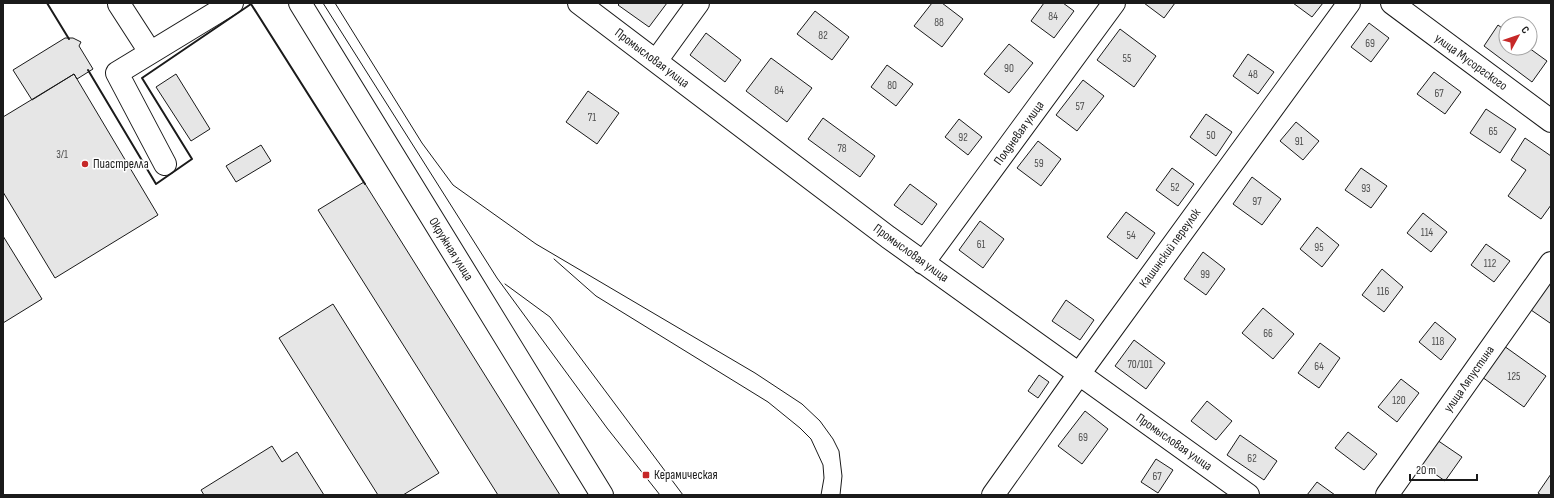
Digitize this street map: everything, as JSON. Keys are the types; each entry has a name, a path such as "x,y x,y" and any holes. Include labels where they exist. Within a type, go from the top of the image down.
{"street":[{"path":"121,3 119,4 150,52"},
{"path":"165,164 117,73 232,3"},
{"name":"Окружная улица","path":"300,3 602,495"},
{"name":"Промысловая улица","path":"579,3 923,263 1248,495"},
{"path":"656,61 698,3"},
{"name":"Полдневая улица","path":"923,263 1114,3"},
{"name":"Кашинский переулок","path":"993,495 1079,374 1349,3"},
{"name":"улица Мусоргского","path":"1392,3 1551,121"},
{"name":"улица Ляпустина","path":"1387,495 1551,263"}],"building":[{"path":"620,3 667,3 649,27 618,5"},
{"path":"932,3 942,3 963,19 942,47 914,26"},
{"path":"1044,3 1063,3 1074,11 1054,38 1031,21"},
{"path":"1144,3 1175,3 1164,18"},
{"path":"1293,3 1323,3 1312,17"},
{"path":"815,11 849,37 832,60 797,34"},
{"path":"1369,23 1389,38 1371,62 1351,47"},
{"path":"1498,25 1498,56 1538,56 1538,54 1547,61 1532,82 1484,46"},
{"path":"1120,29 1156,56 1134,87 1097,60"},
{"path":"706,33 741,60 725,82 690,55"},
{"path":"65,38 73,38 81,42 79,46 93,69 77,79 74,74 32,100 13,70"},
{"path":"1009,44 1033,63 1009,93 984,74"},
{"path":"1248,54 1274,72 1258,94 1233,76"},
{"path":"771,58 812,88 787,122 746,91"},
{"path":"887,65 913,84 896,106 871,87"},
{"path":"1434,72 1461,92 1445,114 1417,94"},
{"path":"74,74 158,215 55,278 3,192 3,117"},
{"path":"176,74 210,129 191,141 156,87"},
{"path":"1083,80 1104,96 1077,131 1056,115"},
{"path":"588,91 619,113 597,144 566,122"},
{"path":"1486,109 1516,129 1500,153 1470,133"},
{"path":"1206,114 1232,132 1216,156 1190,137"},
{"path":"823,118 875,156 860,177 808,139"},
{"path":"959,119 982,137 968,155 945,137"},
{"path":"1296,122 1319,141 1303,160 1280,141"},
{"path":"1525,138 1551,156 1551,205 1541,219 1508,196 1526,170 1511,160"},
{"path":"1038,141 1061,159 1041,186 1017,168"},
{"path":"261,145 271,161 236,182 226,166"},
{"path":"1172,168 1194,184 1178,206 1156,190"},
{"path":"1361,168 1387,186 1371,208 1345,190"},
{"path":"1252,177 1281,199 1262,225 1233,204"},
{"path":"364,182 560,495 498,495 318,210"},
{"path":"910,184 937,204 922,225 894,205"},
{"path":"1126,212 1155,233 1137,259 1107,237"},
{"path":"1423,213 1447,232 1431,252 1407,233"},
{"path":"980,221 1004,239 983,268 959,250"},
{"path":"1317,227 1339,245 1322,267 1300,249"},
{"path":"3,236 42,299 3,323"},
{"path":"1486,244 1510,261 1494,282 1471,265"},
{"path":"1203,252 1225,269 1206,295 1184,279"},
{"path":"1382,269 1403,287 1384,312 1362,295"},
{"path":"1551,282 1551,321 1550,323 1531,310"},
{"path":"1066,300 1094,320 1080,340 1052,321"},
{"path":"333,304 439,473 403,495 378,495 279,338"},
{"path":"1263,308 1294,334 1273,359 1242,333"},
{"path":"1435,322 1456,339 1441,360 1419,342"},
{"path":"1134,340 1165,363 1146,389 1115,366"},
{"path":"1320,343 1340,358 1319,388 1298,373"},
{"path":"1504,346 1546,376 1524,407 1482,377"},
{"path":"1039,375 1049,382 1038,398 1028,391"},
{"path":"1401,379 1419,393 1397,422 1378,407"},
{"path":"1207,401 1232,421 1216,440 1191,421"},
{"path":"1085,411 1108,429 1082,464 1058,446"},
{"path":"1348,432 1377,454 1364,470 1335,448"},
{"path":"1240,435 1277,461 1264,480 1227,455"},
{"path":"1437,440 1462,457 1445,481 1421,464"},
{"path":"272,446 282,462 297,452 324,495 204,495 201,490"},
{"path":"1156,459 1173,470 1158,493 1141,482"},
{"path":"1551,474 1551,495 1541,495 1538,493"},
{"path":"1317,482 1335,495 1307,495"}],"tram line":[{"path":"323,3 497,278 607,428 660,495"},
{"path":"335,3 422,143 453,185 536,244 755,373 802,404 820,421 833,439 839,451 842,476 840,495"},
{"path":"554,259 596,296 768,402 800,428 811,439 823,465 824,478 821,495"},
{"path":"505,284 550,317 683,495"}],"wall":[{"path":"47,3 69,39"},
{"path":"88,70 156,184 192,159 142,78 251,4 365,184"}],"place":[{"name":"Пиастрелла","path":"85,164"},
{"name":"Керамическая","path":"646,475"}]}
